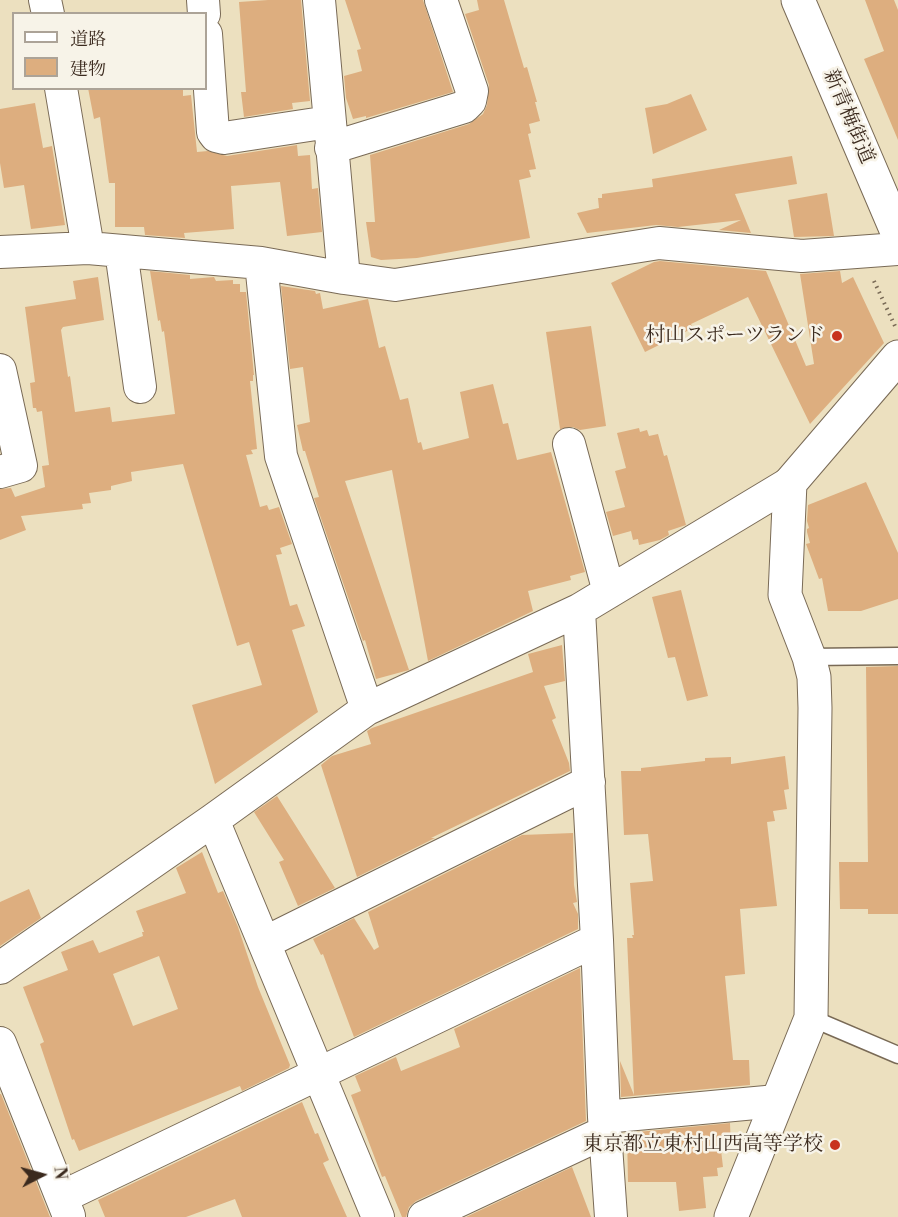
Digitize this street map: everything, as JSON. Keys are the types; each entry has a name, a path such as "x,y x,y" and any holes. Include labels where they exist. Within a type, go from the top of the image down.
{"street":[{"path":"319,0 344,278"},
{"path":"207,48 213,132 216,136 224,138 330,135 464,107 470,101 472,91 441,0"},
{"name":"新青梅街道","path":"798,0 898,234"},
{"path":"61,90 88,248"},
{"path":"0,252 88,248 261,263 395,285 659,243 802,256 898,249"},
{"path":"121,251 140,387"},
{"path":"261,263 281,456 367,709"},
{"path":"0,968 213,820 367,709 579,610 790,483 898,357"},
{"path":"0,370 21,466 0,472"},
{"path":"569,444 609,592"},
{"path":"730,1217 811,1018 814,677 809,657 785,595 790,483"},
{"path":"579,610 611,1217"},
{"path":"264,943 589,782"},
{"path":"213,820 378,1217"},
{"path":"0,1043 66,1207 318,1074 597,940"},
{"path":"424,1217 605,1125 777,1101"}],"lane":[{"path":"809,657 898,656"},
{"path":"811,1018 898,1055"}],"path":[{"path":"874,280 898,332"}],"building":[{"path":"301,0 310,101 292,103 293,109 244,117 241,92 246,92 239,2"},
{"path":"345,0 423,0 453,92 366,118 366,116 353,119 346,98 344,76 362,71 357,50 361,49"},
{"path":"477,0 504,0 524,68 527,67 537,102 535,102 540,121 529,124 531,133 528,134 536,169 529,170 531,177 519,180 530,238 417,258 381,260 371,257 366,222 375,222 370,155 469,124 483,114 487,105 489,85 465,14 479,10"},
{"path":"865,0 894,0 898,10 898,140 864,59 884,51"},
{"path":"88,90 183,90 183,96 191,95 197,152 208,151 227,156 297,145 298,156 310,155 312,189 318,188 322,232 287,236 280,182 231,186 234,229 184,233 185,238 145,235 144,227 115,227 115,183 109,183 100,117 94,119"},
{"path":"691,94 707,130 653,154 645,108 667,104"},
{"path":"35,103 43,148 52,146 65,225 31,229 24,185 4,188 0,163 0,109"},
{"path":"792,156 797,184 735,194 751,233 719,230 741,220 678,227 656,225 587,233 577,213 599,208 598,198 602,198 602,194 653,187 652,179"},
{"path":"827,193 834,236 794,237 788,200"},
{"path":"660,261 766,271 806,366 814,364 800,274 840,271 842,283 853,277 884,343 810,424 748,297 691,324 693,328 645,352 611,283"},
{"path":"150,271 190,275 190,279 214,277 216,281 233,280 233,284 240,284 240,292 246,292 254,375 253,381 250,381 257,449 251,450 253,454 246,455 260,507 267,505 269,510 279,507 292,544 280,548 282,554 276,555 290,606 297,604 305,626 292,630 318,712 215,784 192,705 262,685 249,642 237,646 183,464 131,472 132,481 111,486 111,490 89,493 91,503 82,504 83,509 21,516 26,530 0,540 0,489 11,488 15,497 45,487 42,466 49,465 42,411 37,412 36,408 33,408 30,383 35,382 25,307 76,299 73,281 98,277 104,320 63,327 61,330 75,412 110,407 112,422 175,414 164,331 162,332 160,320 158,321"},
{"path":"281,286 320,293 323,309 368,299 379,348 385,346 400,400 408,398 418,443 421,442 423,450 469,438 460,392 493,384 503,424 508,423 517,460 551,452 585,572 570,576 571,580 528,591 533,611 428,661 392,470 345,481 409,670 376,679 365,640 363,641 314,498 319,497 305,451 303,451 297,425 310,422 303,367 290,369"},
{"path":"591,326 606,426 580,430 573,427 560,429 546,332"},
{"path":"639,428 640,432 647,430 649,436 658,434 664,456 667,455 686,525 668,531 669,535 660,540 639,545 638,539 633,540 631,531 613,536 606,512 625,507 615,471 626,468 617,433"},
{"path":"866,482 898,553 898,599 861,611 828,611 822,578 819,579 806,544 810,543 807,532 809,528 808,505"},
{"path":"681,590 708,696 687,701 675,657 668,658 652,597"},
{"path":"562,645 565,681 544,686 556,718 552,720 570,771 431,838 435,838 357,877 321,765 332,756 371,744 367,731 372,728 533,672 528,654"},
{"path":"898,666 898,914 868,914 868,909 840,909 839,862 868,862 866,667"},
{"path":"785,756 789,789 784,790 787,809 773,811 775,821 767,822 777,906 740,909 745,974 725,976 733,1060 749,1060 750,1085 621,1097 620,1061 634,1095 627,938 633,938 632,935 634,935 630,883 653,881 648,834 624,835 621,771 641,771 641,768 705,761 705,758 731,757 731,764"},
{"path":"277,796 335,888 298,906 279,862 284,860 254,812"},
{"path":"573,833 574,885 577,902 573,903 578,914 578,929 354,1037 323,954 321,955 313,939 354,918 374,950 379,947 368,912 522,835"},
{"path":"202,852 218,893 223,891 238,927 258,987 290,1065 289,1068 242,1091 240,1086 79,1151 74,1139 72,1140 40,1044 44,1042 23,987 68,970 61,952 93,940 99,953 143,936 142,932 144,932 136,911 186,893 176,868","holes":["159,956 178,1009 133,1026 113,974"]},
{"path":"29,889 41,918 0,946 0,902"},
{"path":"580,968 586,1121 416,1201 409,1207 406,1217 402,1217 385,1176 382,1177 351,1095 361,1091 355,1076 396,1057 401,1071 460,1047 454,1029"},
{"path":"1,1094 50,1217 0,1217"},
{"path":"302,1102 329,1160 323,1163 347,1217 242,1217 235,1199 186,1217 105,1217 98,1200"},
{"path":"730,1123 731,1149 721,1150 723,1167 717,1168 718,1176 703,1177 706,1208 679,1211 676,1182 628,1182 627,1133"},
{"path":"572,1167 591,1217 466,1217"}],"place":[{"name":"村山スポーツランド","path":"837,336"},
{"name":"東京都立東村山西高等学校","path":"835,1145"}]}
